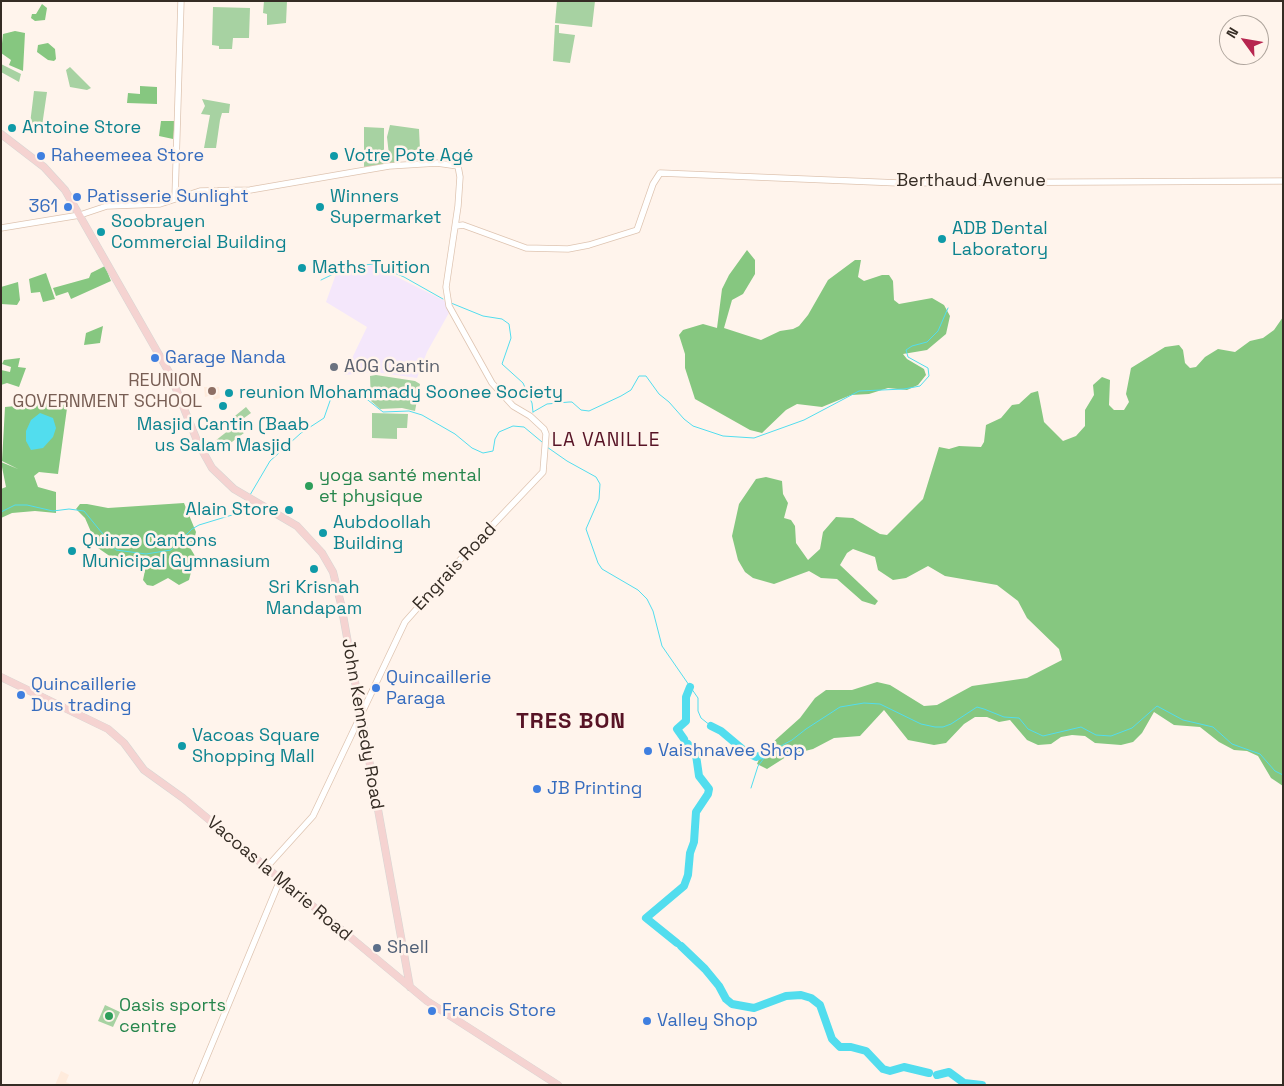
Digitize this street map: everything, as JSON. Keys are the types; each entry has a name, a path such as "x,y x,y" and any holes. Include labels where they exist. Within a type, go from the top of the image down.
{"main road":[{"name":"John Kennedy Road","path":"1,134 44,167 64,190 80,215 170,374 204,456 220,478 252,500 297,526 315,544 330,565 336,579 341,604 410,987"},
{"name":"Vacoas la Marie Road","path":"1,677 108,729 118,736 144,770 183,798 427,1001 558,1085"}],"street":[{"path":"175,198 182,1"},
{"path":"1,228 80,215 107,206 153,205 200,191 238,192 296,184 389,166 442,163 458,166 460,172 456,224"},
{"name":"Berthaud Avenue","path":"470,228 526,248 573,249 607,240 637,230 653,184 660,173 899,183 1283,181"},
{"path":"458,206 463,221 470,228"},
{"path":"456,224 463,221"},
{"path":"456,224 470,228"},
{"name":"Engrais Road","path":"266,868 313,816 405,622 462,557 533,485 543,472 546,438 541,424 513,406 497,390 480,365 449,306 446,287 456,224"},
{"path":"195,1085 280,880"}],"shaded area":[{"path":"373,265 445,301 450,311 427,352 417,378 375,372 344,375 367,327 326,302 336,274"},
{"name":"REUNION GOVERNMENT SCHOOL","path":"204,387 219,387 220,398 214,400 212,395 205,397"},
{"path":"61,1071 69,1075 66,1082 73,1085 55,1085"}],"green space":[{"path":"264,1 287,1 286,23 267,25 267,14 263,13"},
{"path":"557,1 595,1 592,27 555,23"},
{"path":"42,4 47,8 45,20 35,21 31,18 32,14 36,14"},
{"path":"213,7 250,8 249,38 233,38 232,49 219,49 219,46 212,45"},
{"path":"555,25 559,25 559,33 575,35 570,63 553,61"},
{"path":"15,31 25,33 23,71 9,65 11,60 1,53 3,34"},
{"path":"48,43 55,49 56,59 54,61 48,60 37,52 38,45"},
{"path":"1,64 21,74 19,82 1,72"},
{"path":"70,67 91,88 87,90 70,87 66,70"},
{"path":"140,86 157,87 157,104 127,103 128,93 140,94"},
{"path":"34,91 47,92 42,126 30,124"},
{"path":"202,99 230,104 229,113 222,113 216,148 204,148 210,115 201,114 205,106"},
{"path":"161,121 175,121 173,139 159,136"},
{"path":"390,125 419,129 420,150 399,152 400,162 390,164 387,137"},
{"path":"364,127 384,128 384,164 364,167"},
{"path":"747,250 755,260 755,274 743,294 732,300 724,328 761,340 780,331 793,329 799,326 808,315 828,280 855,260 861,260 858,277 864,281 882,275 889,275 893,281 894,300 899,304 932,298 944,305 950,316 946,334 927,350 903,354 907,359 924,369 926,375 918,385 907,390 888,388 869,394 851,395 822,407 797,404 786,410 762,433 750,430 695,399 685,368 685,354 679,335 683,330 703,324 717,328 722,289 729,275"},
{"path":"105,266 111,281 71,299 68,292 56,296 53,288 89,278 91,273"},
{"path":"46,273 55,299 43,302 40,292 31,293 29,279"},
{"path":"18,282 20,300 17,305 1,304 1,287"},
{"path":"1283,317 1283,786 1271,778 1258,756 1247,751 1234,750 1219,742 1200,727 1174,725 1154,712 1142,733 1133,742 1121,745 1095,743 1085,736 1072,735 1061,737 1051,744 1038,745 1027,740 1010,720 999,722 987,717 975,717 964,724 946,743 934,745 908,740 884,710 860,736 834,738 813,749 789,755 767,769 757,764 762,752 800,718 815,698 826,690 852,690 877,682 890,685 924,706 937,705 972,686 1027,678 1062,660 1059,649 1027,618 1018,601 997,585 945,576 928,566 906,578 893,580 878,570 875,557 853,549 847,553 840,565 878,601 875,605 862,601 837,579 821,578 809,571 774,584 753,578 745,572 738,560 732,536 739,504 756,479 766,477 782,481 783,494 788,503 784,518 791,520 795,526 796,543 808,560 820,549 823,532 836,517 853,518 880,534 887,535 923,499 939,447 949,449 959,446 981,447 984,442 986,425 1001,418 1012,405 1019,404 1031,393 1038,391 1044,422 1063,441 1076,436 1085,426 1085,410 1094,395 1093,385 1102,377 1110,380 1109,405 1114,410 1124,410 1129,402 1126,394 1131,368 1165,347 1179,345 1183,350 1185,363 1190,368 1196,367 1205,357 1218,349 1235,352 1250,341 1263,338 1274,330"},
{"path":"103,326 100,343 84,345 86,333"},
{"path":"20,358 18,367 26,368 19,387 7,383 1,385 1,370 10,372 11,367 2,364 4,360"},
{"path":"376,375 415,381 420,384 415,411 402,408 380,409 371,401 370,376"},
{"path":"68,401 58,474 39,472 34,476 38,487 56,492 56,513 35,511 12,513 1,518 1,489 6,487 1,462 18,469 2,461 5,407"},
{"path":"246,407 251,413 233,426 244,433 221,450 215,441 229,430 225,424"},
{"path":"372,413 408,414 407,428 397,428 397,439 372,438"},
{"path":"184,503 196,532 193,544 189,546 195,556 189,580 179,585 168,578 153,586 147,585 143,580 148,556 126,562 114,559 98,548 85,518 76,509 80,504 108,508"},
{"name":"Oasis sports centre","path":"105,1005 120,1012 113,1027 98,1021"}],"water":[{"path":"40,413 53,418 56,428 53,437 43,448 31,450 26,441 26,431 31,420"}],"waterway":[{"path":"321,280 348,267 373,264 404,277 443,299"},
{"path":"451,303 483,316 502,319 509,324 511,338 502,364 523,383 532,403 533,412"},
{"path":"533,412 547,404 569,402 572,402 581,410 589,411 631,390 639,376 646,376 659,394 693,426 723,436 754,438 804,420 859,391 904,389 920,386 929,376 928,368 908,357 906,350 912,346 927,342 938,331 948,308"},
{"path":"250,495 270,461 301,433 324,418 331,398 339,390 354,389 383,412 409,411 422,415 455,434 472,448 483,453 493,451 495,439 499,432 513,426 524,427 542,442"},
{"path":"547,447 596,477 600,484 599,499 586,529 598,563 602,569 638,590 647,599 653,611 662,646 698,698 698,711 701,718 711,726"},
{"path":"1,512 15,505 27,505 53,511 69,509 84,511 116,550 146,554 171,550 192,529 232,515 246,501"},
{"path":"684,739 677,729 686,721 686,697 690,687"},
{"path":"751,788 758,766 768,753 792,740 840,707 864,703 880,704 921,724 935,727 951,724 977,707 1004,717 1019,718 1028,729 1043,736 1081,727 1096,735 1111,736 1132,728 1157,706 1183,720 1213,727 1232,744 1260,754 1275,771 1283,775"},
{"path":"711,726 721,731 746,752 756,757 768,753"},
{"path":"677,943 646,918 684,886 694,842 696,812 708,794 709,789 699,776 696,755 688,744"},
{"path":"681,946 705,969 719,986 726,999 732,1004 754,1008 786,996 801,995 811,998 820,1005 832,1039 840,1047 851,1047 866,1051 883,1069 890,1071 904,1067 929,1073"},
{"path":"937,1075 949,1072 964,1083 982,1085"}],"place":[{"name":"Antoine Store","path":"12,128"},
{"name":"Raheemeea Store","path":"41,156"},
{"name":"Votre Pote Agé","path":"334,156"},
{"name":"Patisserie Sunlight","path":"77,197"},
{"name":"361","path":"68,207"},
{"name":"Winners Supermarket","path":"320,207"},
{"name":"Soobrayen Commercial Building","path":"101,232"},
{"name":"ADB Dental Laboratory","path":"942,239"},
{"name":"Maths Tuition","path":"302,268"},
{"name":"Garage Nanda","path":"155,358"},
{"name":"AOG Cantin","path":"334,367"},
{"name":"REUNION GOVERNMENT SCHOOL","path":"212,391"},
{"name":"reunion Mohammady Soonee Society","path":"229,393"},
{"name":"Masjid Cantin (Baab us Salam Masjid","path":"223,406"},
{"name":"yoga santé mental et physique","path":"309,486"},
{"name":"Alain Store","path":"289,510"},
{"name":"Aubdoollah Building","path":"323,533"},
{"name":"Quinze Cantons Municipal Gymnasium","path":"72,551"},
{"name":"Sri Krisnah Mandapam","path":"314,569"},
{"name":"Quincaillerie Paraga","path":"376,688"},
{"name":"Quincaillerie Dus trading","path":"21,695"},
{"name":"Vacoas Square Shopping Mall","path":"182,746"},
{"name":"Vaishnavee Shop","path":"648,751"},
{"name":"JB Printing","path":"537,789"},
{"name":"Shell","path":"377,948"},
{"name":"Francis Store","path":"432,1011"},
{"name":"Oasis sports centre","path":"109,1016"},
{"name":"Valley Shop","path":"647,1021"}],"district":[{"name":"LA VANILLE","path":"606,441"},
{"name":"TRES BON","path":"571,722"}]}
